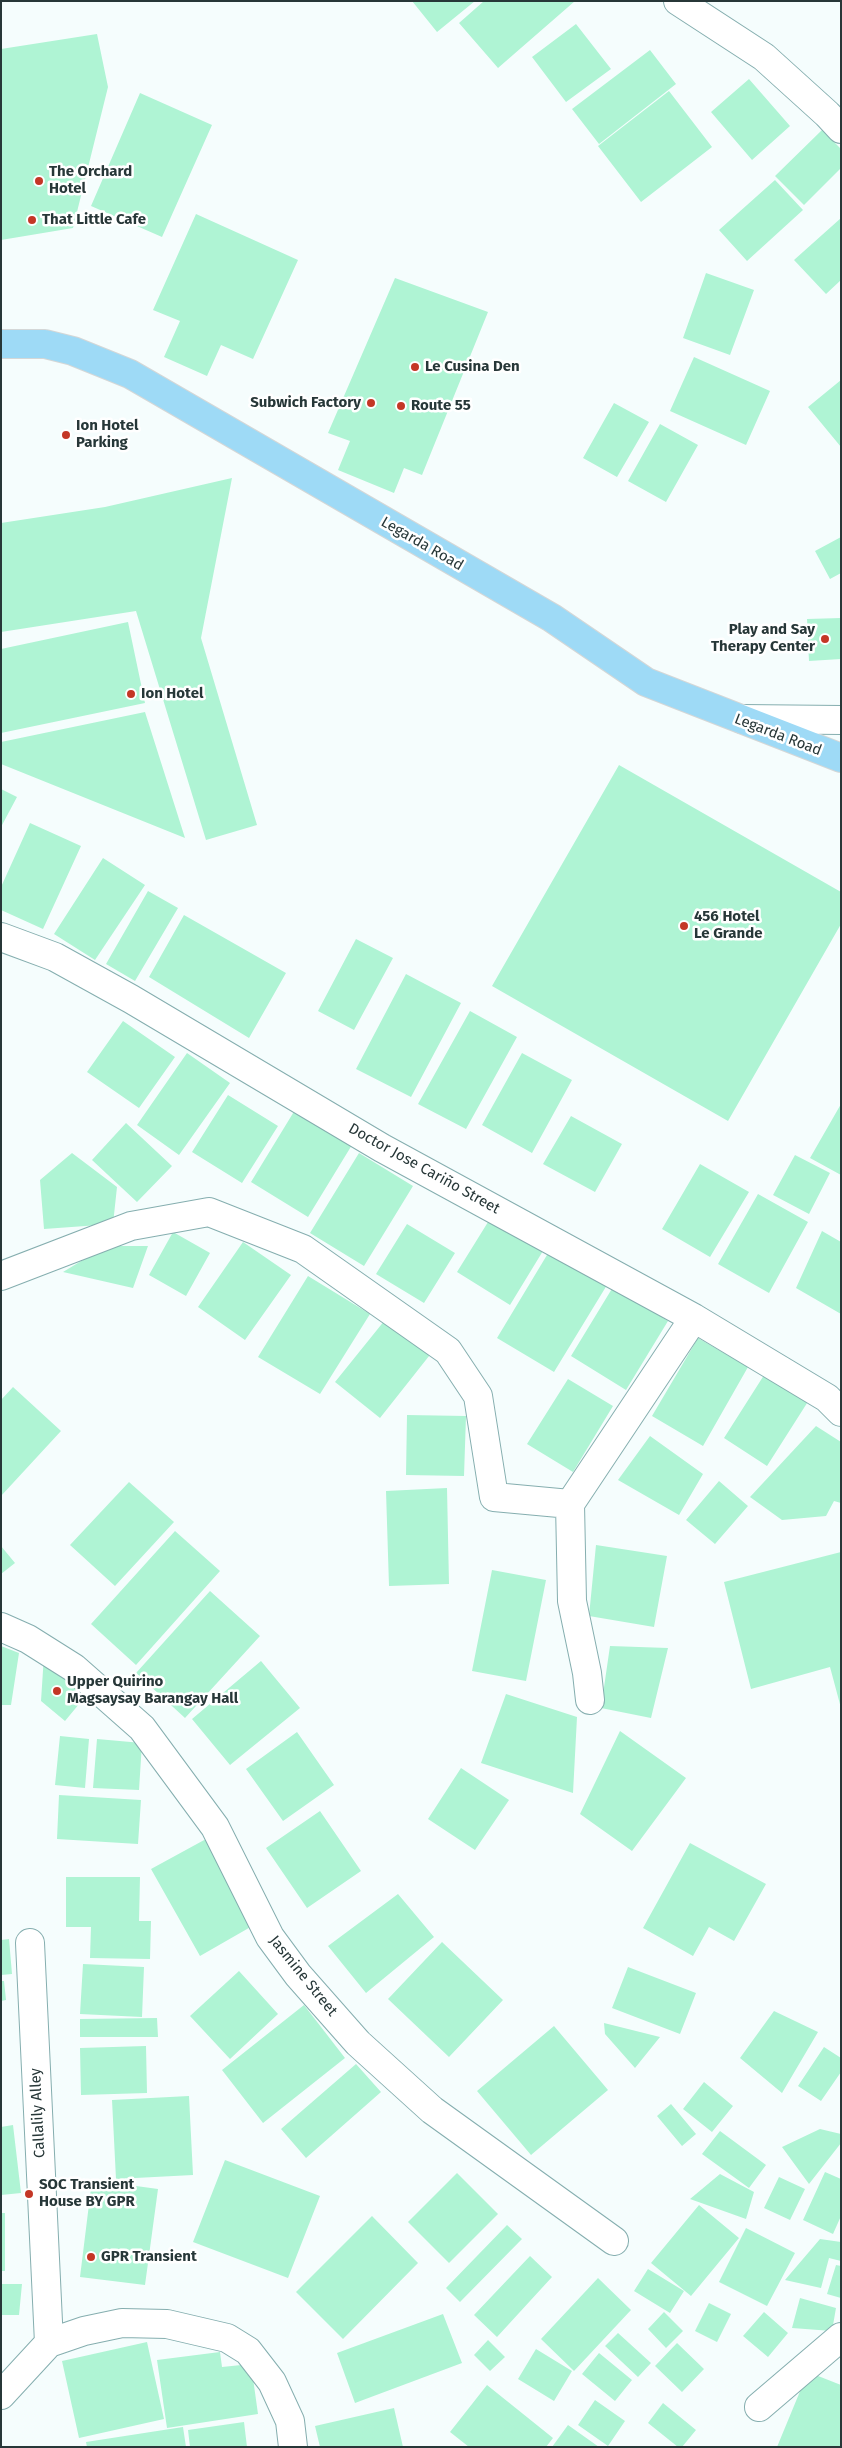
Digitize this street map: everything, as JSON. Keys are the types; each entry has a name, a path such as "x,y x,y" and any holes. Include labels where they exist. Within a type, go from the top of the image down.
{"main road":[{"name":"Legarda Road","path":"1,344 46,344 74,351 130,374 552,618 646,682 841,758"}],"street":[{"path":"678,1 764,57 841,129"},
{"path":"735,718 841,720"},
{"name":"Doctor Jose Cariño Street","path":"1,937 55,957 131,999 382,1148 694,1318 827,1398 841,1412"},
{"path":"1,1276 131,1226 209,1212 303,1249 448,1351 478,1396 494,1497 570,1504"},
{"path":"590,1700 587,1674 572,1601 570,1504 694,1318"},
{"name":"Jasmine Street","path":"1,1626 28,1639 74,1668 142,1728 215,1827 270,1937 298,1975 358,2043 432,2110 614,2241"},
{"name":"Callalily Alley","path":"30,1943 48,2343"},
{"path":"1,2395 48,2343 84,2331 122,2323 167,2324 227,2338 248,2351 272,2382 290,2421 293,2447"},
{"path":"759,2407 824,2354 841,2337"}],"building":[{"path":"412,1 475,1 437,32"},
{"path":"484,1 575,1 498,68 459,23"},
{"path":"576,24 611,69 566,102 532,57"},
{"path":"97,34 108,87 73,228 1,240 1,49"},
{"path":"650,50 676,84 599,144 572,109"},
{"path":"749,79 790,126 752,160 711,112"},
{"path":"669,91 712,147 641,202 598,146"},
{"path":"140,93 212,125 162,237 91,206"},
{"path":"822,130 841,149 841,168 804,205 775,176"},
{"path":"775,180 803,210 747,261 719,230"},
{"path":"196,214 298,260 253,359 221,345 207,376 164,357 180,321 153,310"},
{"path":"841,218 841,280 826,294 794,260"},
{"path":"706,273 754,290 730,355 683,338"},
{"path":"395,278 488,312 422,475 404,468 394,493 338,470 350,441 328,433"},
{"path":"694,357 770,391 746,445 670,411"},
{"path":"841,380 841,447 808,407"},
{"path":"614,403 649,422 617,477 583,458"},
{"path":"660,424 698,445 666,502 628,481"},
{"path":"232,478 201,638 257,825 206,840 136,611 1,632 1,523 105,507"},
{"path":"841,537 841,573 830,579 815,551"},
{"name":"Play and Say Therapy Center","path":"841,618 841,659 809,661 807,619"},
{"path":"128,622 145,703 1,733 1,649"},
{"path":"145,712 185,838 1,764 1,742"},
{"path":"619,765 841,892 841,924 728,1121 492,986"},
{"path":"1,789 17,797 1,827"},
{"path":"30,823 81,846 43,929 1,910 1,887"},
{"path":"103,858 145,885 95,960 54,934"},
{"path":"148,891 178,908 135,981 106,964"},
{"path":"184,915 286,973 249,1038 149,977"},
{"path":"356,939 393,958 354,1030 318,1011"},
{"path":"406,974 461,1003 411,1097 356,1069"},
{"path":"470,1011 517,1037 466,1129 418,1104"},
{"path":"123,1021 175,1057 139,1108 87,1072"},
{"path":"187,1053 230,1083 179,1155 137,1125"},
{"path":"522,1053 572,1080 532,1153 482,1125"},
{"path":"228,1095 278,1126 242,1183 192,1152"},
{"path":"841,1104 841,1175 810,1158"},
{"path":"298,1105 355,1140 308,1217 251,1182"},
{"path":"571,1116 622,1144 595,1192 543,1164"},
{"path":"126,1123 172,1166 137,1202 92,1160"},
{"path":"72,1153 117,1187 113,1224 44,1229 40,1180"},
{"path":"359,1153 413,1186 364,1266 310,1233"},
{"path":"795,1155 830,1173 809,1214 773,1195"},
{"path":"700,1164 749,1192 710,1257 662,1229"},
{"path":"758,1194 808,1222 769,1293 718,1264"},
{"path":"493,1214 546,1246 510,1305 457,1272"},
{"path":"407,1224 455,1253 424,1303 376,1274"},
{"path":"822,1231 841,1242 841,1314 796,1288"},
{"path":"173,1232 210,1253 186,1296 149,1275"},
{"path":"243,1242 291,1275 245,1340 198,1307"},
{"path":"106,1246 148,1246 133,1288 63,1272"},
{"path":"550,1250 607,1285 554,1372 497,1338"},
{"path":"308,1276 370,1314 320,1394 258,1357"},
{"path":"613,1287 668,1321 626,1390 571,1356"},
{"path":"389,1315 433,1351 380,1418 335,1382"},
{"path":"698,1338 748,1367 703,1446 652,1416"},
{"path":"766,1372 809,1400 767,1466 724,1438"},
{"path":"568,1379 613,1406 573,1472 527,1444"},
{"path":"13,1387 61,1431 1,1496 1,1400"},
{"path":"407,1415 466,1416 464,1476 406,1475"},
{"path":"816,1426 841,1442 841,1503 834,1501 826,1516 782,1520 750,1497"},
{"path":"650,1436 703,1474 679,1515 618,1480"},
{"path":"719,1481 748,1506 715,1544 686,1520"},
{"path":"129,1482 174,1522 115,1586 70,1545"},
{"path":"447,1488 449,1584 389,1586 386,1491"},
{"path":"175,1531 220,1571 136,1665 91,1624"},
{"path":"596,1545 667,1556 654,1627 589,1616"},
{"path":"1,1546 15,1563 1,1574"},
{"path":"841,1552 841,1708 830,1667 751,1689 724,1582"},
{"path":"492,1570 546,1580 526,1681 472,1671"},
{"path":"210,1591 260,1636 185,1718 136,1673"},
{"path":"1,1646 19,1653 11,1705 1,1705"},
{"path":"610,1646 668,1648 651,1718 601,1708"},
{"path":"44,1655 89,1692 65,1721 41,1701"},
{"path":"261,1661 300,1708 230,1765 192,1719"},
{"path":"506,1694 577,1717 573,1793 481,1763"},
{"path":"620,1731 686,1778 632,1851 580,1814"},
{"path":"297,1732 334,1785 283,1821 246,1769"},
{"path":"60,1736 89,1739 85,1788 55,1785"},
{"path":"97,1739 142,1743 139,1790 93,1788"},
{"path":"461,1768 509,1800 475,1850 428,1819"},
{"path":"59,1795 141,1800 138,1844 57,1839"},
{"path":"320,1811 361,1871 307,1908 266,1848"},
{"path":"206,1839 254,1925 200,1956 151,1869"},
{"path":"690,1843 766,1884 734,1941 709,1927 693,1956 643,1928"},
{"path":"66,1877 140,1877 139,1921 151,1921 150,1959 90,1958 91,1927 66,1927"},
{"path":"398,1894 434,1937 366,1993 328,1946"},
{"path":"9,1939 12,1974 1,1975 1,1940"},
{"path":"442,1942 503,2000 449,2057 388,1999"},
{"path":"83,1964 144,1967 142,2017 80,2014"},
{"path":"628,1967 696,1993 680,2034 612,2008"},
{"path":"239,1971 278,2014 230,2059 190,2016"},
{"path":"1,1981 4,1981 6,2000 1,2001"},
{"path":"304,2005 345,2058 263,2123 222,2070"},
{"path":"774,2011 818,2032 782,2093 740,2058"},
{"path":"157,2018 158,2037 80,2037 80,2019"},
{"path":"604,2023 660,2037 635,2068 605,2034"},
{"path":"554,2026 608,2090 531,2155 477,2091"},
{"path":"146,2046 147,2093 81,2095 80,2048"},
{"path":"824,2047 841,2058 841,2072 821,2101 798,2086"},
{"path":"356,2064 381,2092 306,2158 281,2129"},
{"path":"704,2082 733,2106 712,2132 683,2109"},
{"path":"189,2096 193,2175 116,2179 112,2100"},
{"path":"671,2104 696,2134 682,2146 657,2116"},
{"path":"13,2125 21,2193 1,2195 1,2127"},
{"path":"820,2129 841,2134 841,2143 809,2184 782,2147"},
{"path":"720,2131 766,2165 749,2188 702,2154"},
{"path":"225,2160 320,2196 288,2278 193,2242"},
{"path":"825,2172 841,2179 841,2216 833,2234 803,2220"},
{"path":"457,2173 498,2214 449,2263 408,2222"},
{"path":"720,2174 754,2192 746,2219 690,2199"},
{"path":"779,2177 805,2189 790,2220 764,2208"},
{"path":"92,2180 158,2189 145,2285 80,2277"},
{"path":"699,2205 739,2238 691,2296 651,2263"},
{"path":"1,2213 5,2213 5,2271 1,2271"},
{"path":"372,2216 418,2263 343,2339 296,2292"},
{"path":"507,2225 522,2239 460,2302 446,2288"},
{"path":"746,2228 795,2253 767,2306 719,2282"},
{"path":"820,2239 841,2242 841,2261 829,2258 821,2288 785,2280"},
{"path":"530,2256 552,2277 497,2337 474,2315"},
{"path":"836,2265 841,2266 841,2298 827,2294"},
{"path":"648,2269 684,2291 670,2313 634,2291"},
{"path":"598,2278 631,2310 574,2371 541,2339"},
{"path":"1,2284 22,2284 19,2315 1,2315"},
{"path":"800,2298 836,2308 832,2331 792,2328"},
{"path":"709,2303 731,2314 717,2342 695,2331"},
{"path":"664,2312 683,2331 666,2348 648,2329"},
{"path":"764,2312 788,2333 768,2357 743,2336"},
{"path":"443,2314 462,2363 355,2403 337,2353"},
{"path":"618,2333 651,2363 638,2377 605,2346"},
{"path":"488,2340 505,2357 490,2371 474,2355"},
{"path":"147,2342 164,2419 79,2438 62,2361"},
{"path":"677,2343 704,2369 682,2392 655,2366"},
{"path":"536,2349 572,2371 554,2401 518,2379"},
{"path":"220,2352 222,2367 251,2364 258,2414 167,2428 157,2360"},
{"path":"599,2353 632,2380 615,2401 582,2374"},
{"path":"808,2372 841,2385 841,2447 777,2447"},
{"path":"487,2385 553,2438 546,2447 469,2447 450,2432"},
{"path":"595,2400 625,2421 608,2446 578,2425"},
{"path":"663,2403 696,2430 682,2447 678,2447 648,2423"},
{"path":"394,2408 403,2447 320,2447 315,2426"},
{"path":"244,2422 247,2447 190,2447 188,2430"},
{"path":"568,2425 599,2447 552,2447"},
{"path":"183,2427 186,2447 87,2447 86,2442"}],"place":[{"name":"The Orchard Hotel","path":"39,181"},
{"name":"That Little Cafe","path":"32,220"},
{"name":"Le Cusina Den","path":"415,367"},
{"name":"Subwich Factory","path":"371,403"},
{"name":"Route 55","path":"401,406"},
{"name":"Ion Hotel Parking","path":"66,435"},
{"name":"Play and Say Therapy Center","path":"825,639"},
{"name":"Ion Hotel","path":"131,694"},
{"name":"456 Hotel Le Grande","path":"684,926"},
{"name":"Upper Quirino Magsaysay Barangay Hall","path":"57,1691"},
{"name":"SOC Transient House BY GPR","path":"29,2194"},
{"name":"GPR Transient","path":"91,2257"}]}
